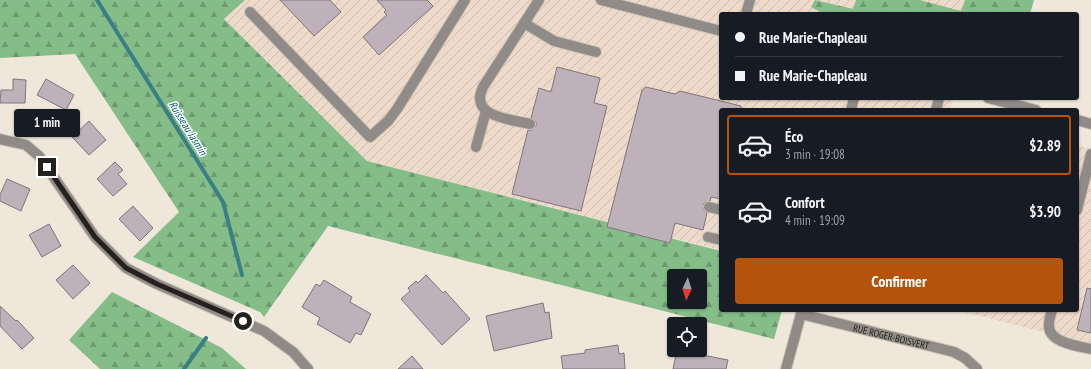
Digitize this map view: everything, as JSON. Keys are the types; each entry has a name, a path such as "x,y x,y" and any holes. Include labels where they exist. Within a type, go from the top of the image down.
{"street":[{"path":"250,12 370,137 388,121 397,109 465,0"},
{"path":"530,124 486,111 480,101 481,92 538,0"},
{"path":"600,0 719,30"},
{"path":"747,12 750,0"},
{"path":"524,23 554,41 596,52"},
{"path":"996,100 1028,108"},
{"path":"476,147 486,111"},
{"path":"1079,121 1091,124"},
{"path":"0,139 26,145 39,156 95,237 126,268 264,331 293,352 308,369"},
{"path":"1079,206 1086,191 1091,154"},
{"path":"709,207 719,210"},
{"path":"708,237 719,240"},
{"name":"RUE ROGER-BOISVERT","path":"786,369 801,312 954,352 965,358 977,369"},
{"path":"1051,312 1048,324 1049,330 1053,335 1066,342 1091,349"}],"shaded area":[{"path":"245,0 981,0 978,12 719,12 719,100 953,100 951,108 719,108 719,249 367,161 224,19"},
{"path":"1079,146 1091,149 1091,344 965,312 1079,312"}],"green space":[{"path":"0,0 245,0 224,19 367,161 719,250 719,312 781,312 774,339 707,322 707,317 687,317 328,226 264,317 260,312 133,257 179,212 75,54 0,58"},
{"path":"815,0 853,9 856,0 920,0 961,11 965,0 1034,0 1031,12 820,12 811,7"},
{"path":"112,292 222,348 246,369 100,369 69,340"}],"building":[{"path":"280,0 330,0 341,12 314,36"},
{"path":"377,0 427,0 433,6 379,55 363,37 387,15 384,12 386,10"},
{"path":"557,67 600,78 594,103 607,106 581,211 512,194 528,130 532,130 536,126 536,122 531,118 539,88 551,92"},
{"path":"13,79 26,80 25,103 0,103 1,90 13,90"},
{"path":"46,79 74,95 66,110 37,95"},
{"path":"646,87 675,94 680,91 741,106 741,108 719,108 719,199 711,197 710,201 704,203 703,209 707,213 703,230 675,223 670,243 607,227 642,90"},
{"path":"89,121 106,140 89,155 72,137"},
{"path":"115,162 123,170 118,174 127,184 113,196 97,179"},
{"path":"7,179 30,189 21,211 0,201 0,195"},
{"path":"133,206 153,228 140,241 119,219"},
{"path":"49,224 61,246 42,257 29,235"},
{"path":"73,265 90,283 73,299 56,280"},
{"path":"426,275 443,293 445,291 470,319 442,345 401,299 410,291 408,288 416,281 418,283"},
{"path":"324,280 352,297 350,302 371,314 361,335 356,333 350,343 317,324 320,318 302,307 316,284 320,286"},
{"path":"1087,288 1091,289 1091,333 1077,330"},
{"path":"543,303 545,313 549,312 552,338 494,351 486,316"},
{"path":"0,306 16,321 17,320 34,338 22,349 0,326"},
{"path":"618,345 619,354 624,353 625,369 563,369 561,356 585,353 585,350"},
{"path":"412,356 423,369 398,369"},
{"path":"707,356 728,360 726,369 673,369 676,357"}],"waterway":[{"name":"Ruisseau Jasmin","path":"97,0 223,202 242,275"},
{"name":"Ruisseau Jasmin","path":"184,369 206,338"}],"route":[{"path":"47,167 95,237 126,268 157,284 243,321"}]}
